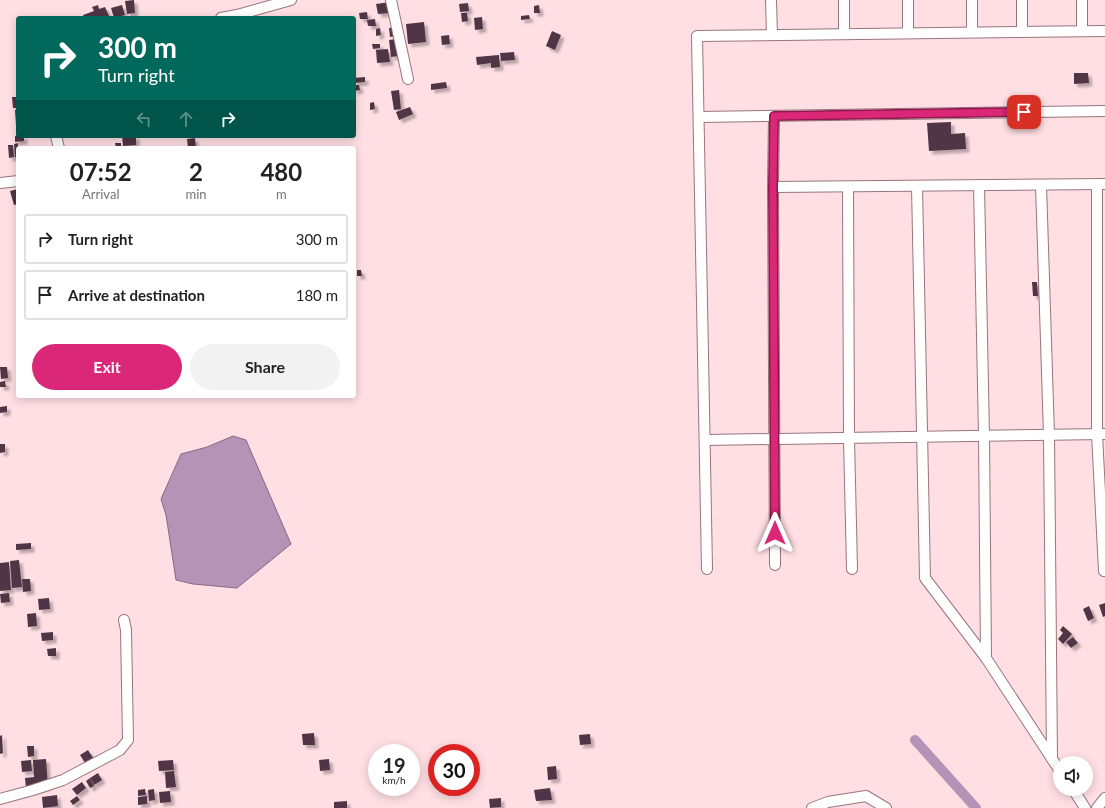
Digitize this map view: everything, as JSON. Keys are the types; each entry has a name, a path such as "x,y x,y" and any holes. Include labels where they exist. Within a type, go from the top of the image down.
{"street":[{"path":"232,16 291,0"},
{"path":"391,0 408,79"},
{"path":"771,0 772,35"},
{"path":"844,0 844,34"},
{"path":"908,0 908,33"},
{"path":"972,0 972,32"},
{"path":"1022,0 1022,32"},
{"path":"1082,0 1082,31"},
{"path":"707,569 697,36 1105,30"},
{"path":"699,117 1105,111"},
{"path":"774,116 775,564"},
{"path":"0,183 16,181"},
{"path":"773,187 1101,184 1101,434 1104,571"},
{"path":"1041,185 1049,435 1052,759"},
{"path":"918,186 925,578 986,658 1052,759"},
{"path":"979,186 984,436 986,658"},
{"path":"848,187 849,438 852,569"},
{"path":"705,440 1101,434"},
{"path":"0,799 63,780 120,750 128,740 126,630 124,620"},
{"path":"812,808 828,802 866,796 886,808"},
{"path":"1078,796 1086,808"},
{"path":"1097,808 1105,798"}],"shaded area":[{"path":"233,436 246,440 291,544 237,588 193,584 176,580 166,515 161,499 181,454 207,447"}],"building":[{"path":"134,0 135,13 127,14 125,1"},
{"path":"390,2 391,13 378,14 376,4"},
{"path":"468,3 469,11 460,12 459,4"},
{"path":"98,5 99,9 105,7 109,16 83,16 94,11 92,7"},
{"path":"122,5 125,15 113,16 111,8"},
{"path":"539,5 540,13 534,13 534,6"},
{"path":"367,12 368,19 360,19 359,13"},
{"path":"461,13 467,13 468,21 462,22"},
{"path":"529,15 530,19 521,20 521,16"},
{"path":"482,17 483,29 475,30 474,18"},
{"path":"375,19 376,26 368,26 367,20"},
{"path":"424,22 426,42 408,44 406,24"},
{"path":"394,27 395,36 390,37 389,28"},
{"path":"380,28 381,35 376,36 376,29"},
{"path":"552,31 561,35 555,50 546,46"},
{"path":"449,35 450,44 442,45 441,36"},
{"path":"396,39 398,56 391,57 389,40"},
{"path":"372,44 380,44 380,48 373,49"},
{"path":"388,49 390,62 377,63 376,50"},
{"path":"514,52 515,60 501,61 500,53"},
{"path":"499,55 500,67 491,68 491,63 477,65 476,57"},
{"path":"1074,73 1088,73 1089,83 1074,84"},
{"path":"365,77 365,82 356,83 356,78"},
{"path":"446,82 447,88 431,90 431,84"},
{"path":"356,85 359,85 360,90 356,91"},
{"path":"399,90 401,109 394,110 391,91"},
{"path":"12,97 16,97 16,108 13,108"},
{"path":"374,102 375,109 370,110 370,103"},
{"path":"410,107 413,114 399,120 396,112"},
{"path":"951,122 951,134 965,133 966,149 929,151 927,123"},
{"path":"15,136 16,138 24,138 24,141 15,142"},
{"path":"122,138 136,138 136,145 123,146"},
{"path":"195,138 196,146 188,146 187,139"},
{"path":"18,143 18,146 16,146 16,157 15,157 14,144"},
{"path":"115,143 121,143 121,146 116,146"},
{"path":"8,145 13,145 14,157 9,158"},
{"path":"16,190 16,204 14,205 10,191"},
{"path":"357,270 361,270 362,276 357,276"},
{"path":"1032,282 1037,282 1038,296 1033,296"},
{"path":"0,367 7,367 8,378 1,379"},
{"path":"5,381 6,387 0,387 0,382"},
{"path":"7,406 7,412 0,413 0,407"},
{"path":"0,444 5,444 5,452 0,453"},
{"path":"31,543 31,549 16,550 16,544"},
{"path":"19,560 22,587 12,588 10,561"},
{"path":"9,562 11,590 0,591 0,563"},
{"path":"22,579 30,579 31,591 23,592"},
{"path":"9,593 10,602 1,603 0,594"},
{"path":"49,598 50,609 39,610 38,599"},
{"path":"1105,603 1105,616 1103,617 1099,605"},
{"path":"1089,606 1094,618 1088,621 1083,609"},
{"path":"36,613 37,626 28,627 27,614"},
{"path":"1063,626 1072,634 1063,644 1058,639 1063,633 1060,630"},
{"path":"53,632 53,640 42,641 41,633"},
{"path":"1073,637 1078,643 1071,648 1066,642"},
{"path":"56,648 56,656 48,656 47,649"},
{"path":"314,733 315,745 303,745 302,734"},
{"path":"590,734 591,744 580,745 579,735"},
{"path":"2,735 3,753 0,754 0,736"},
{"path":"27,746 34,746 34,756 28,757"},
{"path":"88,750 95,761 87,766 80,755"},
{"path":"46,759 48,787 26,789 25,778 34,777 33,760"},
{"path":"329,759 330,770 320,771 319,760"},
{"path":"31,760 32,771 22,772 21,761"},
{"path":"173,760 174,770 159,771 158,761"},
{"path":"556,766 557,779 548,780 547,767"},
{"path":"174,771 176,787 166,788 165,772"},
{"path":"98,773 102,780 94,785 90,778"},
{"path":"90,778 94,786 90,788 86,781"},
{"path":"82,782 86,788 77,795 72,789"},
{"path":"550,788 552,800 536,801 534,790"},
{"path":"145,789 146,795 138,796 138,790"},
{"path":"154,789 155,800 149,801 148,790"},
{"path":"170,791 171,802 160,803 159,792"},
{"path":"57,795 58,806 43,808 42,797"},
{"path":"77,796 80,800 73,805 70,801"},
{"path":"147,796 147,804 138,805 138,797"},
{"path":"501,798 501,807 490,808 489,799"},
{"path":"347,801 347,808 334,808 334,802"}],"waterway":[{"path":"915,740 976,808"}],"route":[{"path":"775,533 774,116 1024,112"}]}
